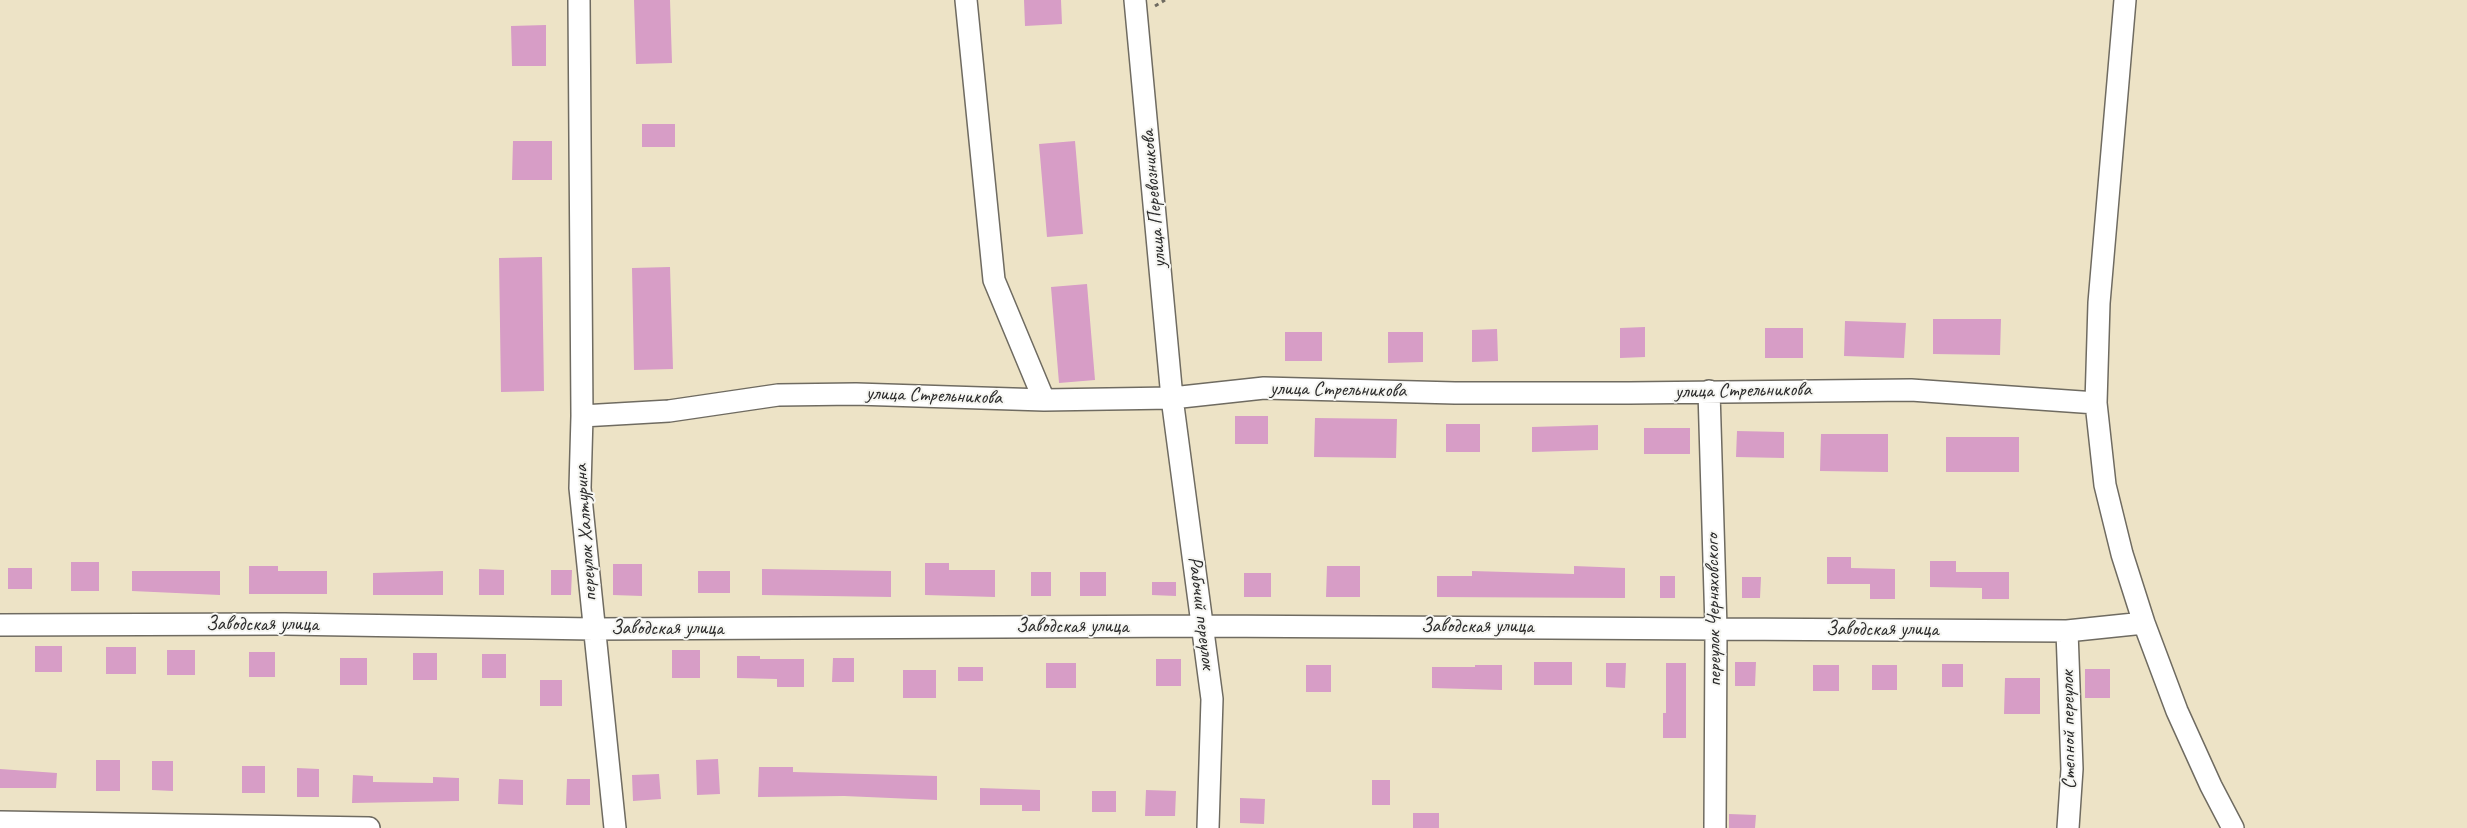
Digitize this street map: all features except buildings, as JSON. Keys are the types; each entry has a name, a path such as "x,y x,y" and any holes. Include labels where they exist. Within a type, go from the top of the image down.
{"street":[{"name":"переулок Халтурина","path":"579,0 582,416 580,488 593,629 615,828"},
{"path":"966,0 994,280 1044,400"},
{"name":"улица Перевозникова","path":"1135,0 1172,398"},
{"path":"2125,0 2099,303 2096,403 2105,485 2122,554 2144,623 2177,711 2210,786 2233,828"},
{"name":"улица Стрельникова","path":"582,416 670,411 778,395 856,394 1044,400 1172,398 1264,388 1455,393 1630,394 1709,391 1911,390 2096,403"},
{"name":"переулок Черняховского","path":"1709,391 1716,628 1715,828"},
{"name":"Рабочий переулок","path":"1172,398 1212,699 1208,828"},
{"name":"Заводская улица","path":"0,625 285,624 593,629 1203,626 2067,631 2144,623"},
{"name":"Степной переулок","path":"2067,631 2072,769 2068,828"},
{"path":"0,822 369,828"}]}
